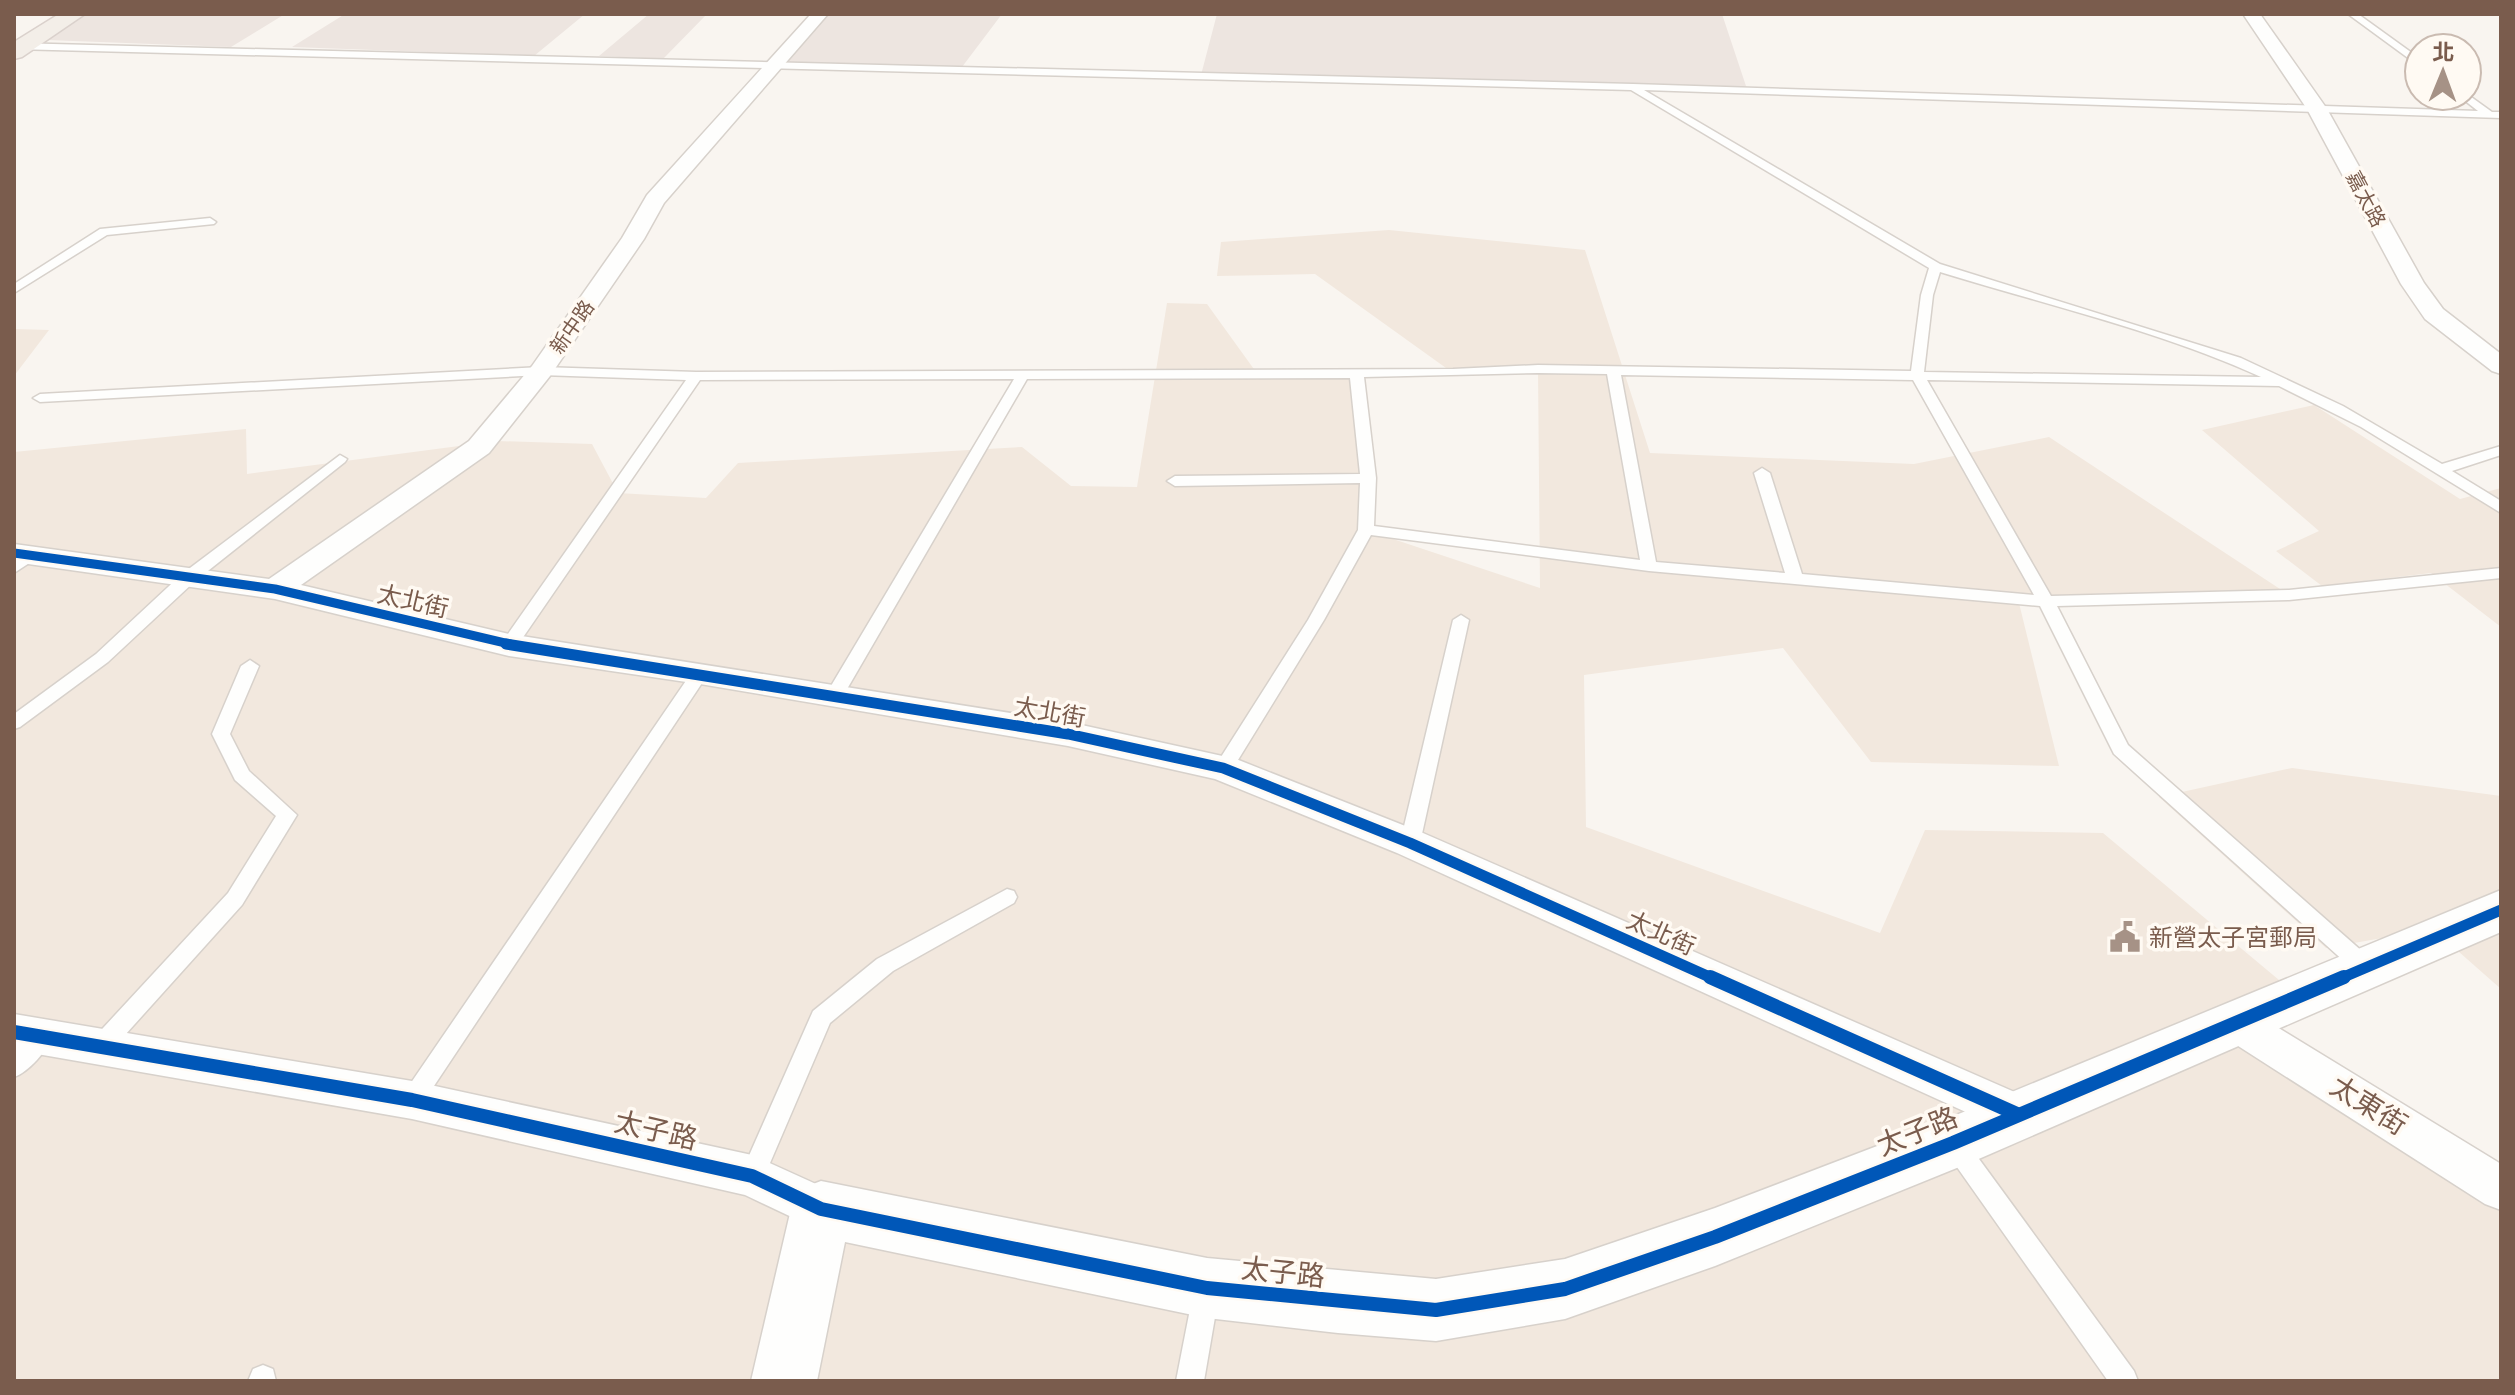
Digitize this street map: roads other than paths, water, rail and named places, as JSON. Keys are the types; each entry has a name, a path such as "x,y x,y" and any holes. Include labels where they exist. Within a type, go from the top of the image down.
{"main road":[{"path":"17,48 74,14"}],"street":[{"name":"新中路","path":"275,589 479,447 541,371 633,239 655,200 820,14"},
{"name":"嘉太路","path":"2251,14 2317,109 2434,314 2501,366"},
{"name":"太北街","path":"20,559 275,589 509,645 1068,734 1223,768 1410,843 2019,1115"},
{"name":"太子路","path":"23,1045 98,1049 412,1100 752,1176 821,1209 1207,1288 1436,1310 1565,1289 1715,1237 1953,1143 2501,910"},
{"name":"太東街","path":"2236,1023 2501,1189"},
{"path":"784,1381 821,1209"}],"lane":[{"path":"2352,14 2403,51"},
{"path":"17,48 1633,87 2495,114 2501,123"},
{"path":"1633,87 1936,267 2236,361 2317,396 2501,508"},
{"path":"14,289 104,232 210,222"},
{"path":"1936,267 1927,295 1917,375 2046,601 2121,749 2364,966"},
{"path":"40,398 541,371 696,376 1613,371 2281,382"},
{"path":"1613,371 1649,566"},
{"path":"1223,768 1316,620 1366,530 1368,478 1356,372"},
{"path":"834,696 1024,373"},
{"path":"509,645 696,376"},
{"path":"2440,470 2501,450"},
{"path":"14,723 102,658 188,578 340,459"},
{"path":"1762,473 1795,578"},
{"path":"1175,481 1368,478"},
{"path":"1366,530 1649,566 2046,601 2289,595 2501,573"},
{"path":"1410,843 1461,620"},
{"path":"98,1049 235,899 287,815 242,775 221,734 250,666"},
{"path":"412,1100 700,673"},
{"path":"752,1176 821,1017 885,965 1007,897"},
{"path":"1953,1143 2124,1381"},
{"path":"1190,1381 1207,1288"}],"place":[{"name":"新營太子宮郵局","path":"2125,937"}]}
